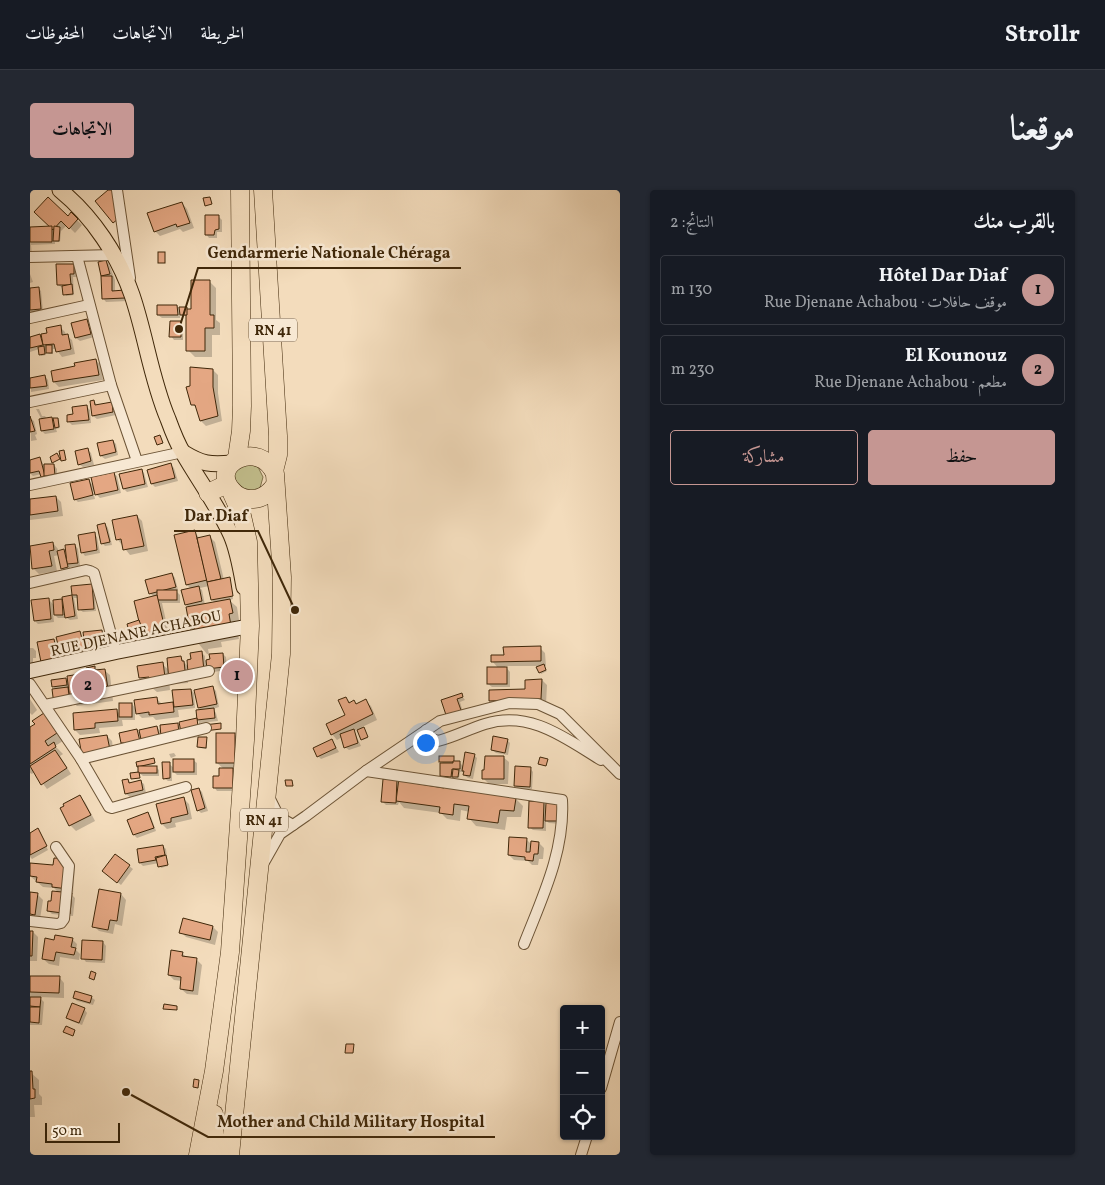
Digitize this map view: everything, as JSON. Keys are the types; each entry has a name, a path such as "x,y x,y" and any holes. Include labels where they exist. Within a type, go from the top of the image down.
{"highway":[{"name":"RN 41","path":"234,460 242,412 240,190"},
{"name":"RN 41","path":"230,1155 267,792 280,654 282,609 275,478 278,436 263,190"},
{"path":"244,456 264,460 275,478 266,495 251,499 236,494 229,486 226,476 234,460 244,456"},
{"name":"RN 41","path":"214,1155 214,1071 230,952 241,815 250,622 248,542 245,524 229,486"},
{"path":"208,493 229,486"},
{"path":"198,1155 214,1071"}],"main road":[{"path":"60,190 78,205 98,231 123,272 132,296 149,361 167,416 182,452 208,493 232,538 240,567 250,622"},
{"path":"182,452 199,462 208,464 234,460"},
{"name":"RUE DJENANE ACHABOU","path":"30,671 250,622"}],"street":[{"path":"117,190 132,296"},
{"path":"30,257 114,255"},
{"path":"77,256 88,305 111,385 137,461"},
{"path":"30,318 88,305"},
{"path":"30,402 111,385"},
{"path":"30,485 182,452"},
{"path":"30,583 86,570 94,574 116,652"},
{"path":"45,705 209,671"},
{"path":"30,684 81,759 107,806 112,808 186,787"},
{"path":"258,872 280,834 366,770 440,721 509,703 538,704 560,714 618,772"},
{"path":"426,730 430,738 438,741 486,724 502,721 536,723 562,736 618,772"},
{"path":"81,759 206,728"},
{"path":"366,770 562,800 563,815 556,861 524,944"},
{"path":"267,792 279,818 294,825"},
{"path":"30,921 57,924 61,923 64,919 69,866 56,847"},
{"path":"605,1074 620,1022"},
{"path":"581,1155 586,1140"}],"shaded area":[{"path":"247,463 258,467 263,477 260,488 255,492 238,490 234,474 236,468"}],"building":[{"path":"108,190 112,190 123,215 113,223 95,201"},
{"path":"48,197 68,216 71,212 78,219 69,229 61,221 53,230 34,212"},
{"path":"210,197 212,204 205,206 203,198"},
{"path":"182,202 190,223 177,227 176,224 154,232 147,213"},
{"path":"205,215 219,215 219,229 215,230 214,235 205,235"},
{"path":"52,226 52,242 30,242 30,227"},
{"path":"54,226 60,227 59,241 53,241"},
{"path":"158,252 165,252 165,263 158,263"},
{"path":"106,260 110,274 101,276 98,262"},
{"path":"56,264 74,264 74,274 70,274 71,285 57,285"},
{"path":"101,276 112,276 112,291 125,290 125,298 102,299"},
{"path":"191,280 210,280 210,315 214,315 214,328 205,328 205,351 186,351 186,309 191,309"},
{"path":"72,284 73,294 63,295 62,286"},
{"path":"39,287 41,309 30,310 30,288"},
{"path":"157,305 177,305 178,315 157,315"},
{"path":"179,307 187,307 187,315 180,315"},
{"path":"87,319 91,334 75,338 71,323"},
{"path":"170,321 181,321 181,337 169,337"},
{"path":"61,325 62,335 68,334 71,349 56,352 54,344 43,345 41,334 47,333 46,328"},
{"path":"40,334 43,345 30,348 30,337"},
{"path":"46,345 52,345 52,353 46,353"},
{"path":"44,346 45,354 39,355 38,347"},
{"path":"96,359 99,375 53,382 51,371 75,366 74,363"},
{"path":"190,367 213,369 213,387 218,416 200,421 195,405 191,405 186,387 190,386"},
{"path":"45,375 47,386 30,388 30,378"},
{"path":"94,400 95,405 112,402 113,412 92,416 90,401"},
{"path":"87,405 89,420 67,422 67,415 73,414 72,407"},
{"path":"30,416 35,431 30,432"},
{"path":"52,417 54,429 41,431 39,419"},
{"path":"53,418 58,418 59,427 55,428"},
{"path":"160,435 163,443 157,445 154,437"},
{"path":"113,440 116,452 100,456 97,443"},
{"path":"88,448 91,461 78,465 75,451"},
{"path":"64,450 66,460 61,461 59,451"},
{"path":"57,453 60,459 52,463 50,457"},
{"path":"40,457 45,476 41,477 39,471 30,473 30,460"},
{"path":"171,463 175,478 151,484 147,470"},
{"path":"44,464 54,464 55,476 44,476"},
{"path":"142,469 145,484 123,489 119,474"},
{"path":"114,472 118,490 95,495 91,477"},
{"path":"89,479 93,495 74,500 70,483"},
{"path":"56,496 58,511 30,515 30,499"},
{"path":"137,515 144,546 123,550 121,539 116,540 112,520"},
{"path":"105,523 110,542 101,544 97,525"},
{"path":"195,530 207,580 186,585 174,535"},
{"path":"95,532 97,550 81,553 78,535"},
{"path":"210,535 221,579 207,582 197,538"},
{"path":"53,542 54,550 49,551 52,566 32,569 30,546"},
{"path":"75,544 78,563 67,564 65,545"},
{"path":"64,549 68,567 61,569 57,551"},
{"path":"172,573 176,587 149,594 145,580"},
{"path":"230,577 233,596 211,600 207,582"},
{"path":"92,584 94,609 78,610 77,595 72,595 71,586"},
{"path":"199,586 202,601 185,605 181,590"},
{"path":"157,590 177,590 177,600 157,600"},
{"path":"72,595 75,616 65,618 62,597"},
{"path":"157,595 165,629 142,634 134,601"},
{"path":"49,598 51,619 34,621 31,600"},
{"path":"62,599 63,615 54,615 53,600"},
{"path":"230,599 233,613 229,614 232,632 214,636 215,640 196,643 194,628 190,629 186,607"},
{"path":"139,620 143,631 130,635 127,624"},
{"path":"102,630 104,645 93,646 94,652 86,653 83,632"},
{"path":"80,631 85,650 61,656 56,637"},
{"path":"54,639 58,659 41,662 37,642"},
{"path":"541,646 541,661 491,662 491,655 504,655 503,647"},
{"path":"202,651 204,671 188,673 187,660 191,659 190,653"},
{"path":"223,653 224,667 207,669 206,660 210,659 209,654"},
{"path":"181,656 182,661 184,661 186,680 169,682 167,658"},
{"path":"163,662 166,685 150,687 149,677 139,678 137,666"},
{"path":"544,664 546,670 539,673 536,667"},
{"path":"95,666 95,670 105,669 109,696 70,701 67,676 87,673 86,668"},
{"path":"487,667 507,667 507,684 487,684"},
{"path":"66,678 67,685 52,687 51,680"},
{"path":"542,679 541,699 489,701 489,690 525,689 525,680"},
{"path":"213,686 217,704 198,708 194,690"},
{"path":"68,687 70,703 54,705 52,689"},
{"path":"191,689 193,705 174,707 172,690"},
{"path":"462,693 463,697 457,699 462,713 447,718 441,700"},
{"path":"157,697 158,704 173,702 174,712 149,715 149,712 136,714 134,700"},
{"path":"346,697 349,703 354,700 356,704 366,699 373,714 331,735 326,724 345,715 338,700"},
{"path":"119,703 132,703 132,717 119,717"},
{"path":"214,708 215,718 197,720 196,710"},
{"path":"117,709 118,721 95,723 95,728 74,730 73,713"},
{"path":"44,713 57,733 45,741 48,746 54,742 56,747 30,764 30,727 35,724 32,721"},
{"path":"197,718 198,727 182,737 179,722"},
{"path":"178,723 179,735 161,737 160,725"},
{"path":"221,723 221,729 204,731 204,725"},
{"path":"157,726 160,740 142,744 139,730"},
{"path":"364,727 368,737 361,740 357,730"},
{"path":"137,729 141,746 126,749 124,743 121,743 119,733"},
{"path":"354,729 358,743 344,748 340,734"},
{"path":"216,733 235,733 235,763 216,763"},
{"path":"107,735 110,750 82,756 79,739"},
{"path":"493,736 508,739 505,753 491,750"},
{"path":"198,737 207,737 206,748 197,747"},
{"path":"332,739 336,748 317,757 313,748"},
{"path":"55,750 67,768 41,785 30,766"},
{"path":"465,752 475,754 470,776 463,775 464,771 462,771"},
{"path":"439,756 454,756 454,762 439,762"},
{"path":"485,756 504,756 504,779 482,779"},
{"path":"540,757 548,759 546,766 538,764"},
{"path":"154,758 155,763 137,767 136,762"},
{"path":"173,759 194,759 194,772 173,772"},
{"path":"453,761 460,761 460,769 452,769 451,777 440,776 440,763 453,763"},
{"path":"162,762 170,762 170,778 163,779"},
{"path":"138,766 157,766 157,773 138,773"},
{"path":"515,766 531,767 530,787 514,786"},
{"path":"219,768 233,768 233,788 213,788 213,776 219,776"},
{"path":"453,769 459,770 458,777 452,777"},
{"path":"139,772 140,778 131,779 130,773"},
{"path":"399,778 415,780 414,783 444,788 445,785 516,798 514,811 500,810 498,823 467,819 469,806 454,804 453,815 439,813 440,807 396,801"},
{"path":"128,779 129,783 141,780 143,790 125,794 122,780"},
{"path":"383,779 397,779 396,803 381,802"},
{"path":"285,780 292,780 293,786 286,786"},
{"path":"199,788 205,808 197,811 191,790"},
{"path":"80,795 91,815 69,826 60,808 64,806 63,804"},
{"path":"184,797 188,814 171,818 171,822 161,824 156,804"},
{"path":"529,801 544,802 543,828 528,828"},
{"path":"546,803 560,804 559,821 545,821"},
{"path":"148,812 154,828 133,835 127,820"},
{"path":"38,828 47,846 30,855 30,833"},
{"path":"509,837 527,838 526,852 530,852 531,841 539,842 538,854 534,854 533,861 525,860 525,857 508,855"},
{"path":"163,845 165,855 155,857 156,860 139,863 137,849"},
{"path":"115,854 130,865 117,883 102,871"},
{"path":"166,855 168,865 158,867 156,858"},
{"path":"54,858 71,859 68,889 36,882 37,877 30,876 30,863 53,865"},
{"path":"99,889 121,893 117,921 110,920 108,930 92,927"},
{"path":"52,891 72,893 70,914 47,911"},
{"path":"30,892 38,893 35,915 30,914"},
{"path":"183,918 213,926 210,940 179,933"},
{"path":"30,931 33,931 32,956 30,956"},
{"path":"55,935 73,938 71,947 76,948 74,955 56,952 54,961 42,959 45,938 54,940"},
{"path":"82,940 103,941 102,960 81,959"},
{"path":"171,950 183,952 182,956 197,958 193,991 180,989 181,977 168,975"},
{"path":"91,971 96,973 94,980 89,978"},
{"path":"30,976 60,976 59,993 30,992"},
{"path":"75,991 92,996 90,1003 73,998"},
{"path":"30,997 41,997 40,1007 30,1006"},
{"path":"72,1003 85,1008 79,1023 66,1018"},
{"path":"164,1004 177,1006 177,1010 163,1009"},
{"path":"30,1007 40,1007 39,1023 30,1022"},
{"path":"66,1026 75,1030 73,1036 63,1032"},
{"path":"346,1044 354,1044 353,1053 345,1053"},
{"path":"30,1071 32,1071 35,1098 30,1099"},
{"path":"194,1079 199,1080 198,1088 193,1087"}],"place":[{"name":"Gendarmerie Nationale Chéraga","path":"179,329"},
{"name":"Dar Diaf","path":"295,610"},
{"name":"Hôtel Dar Diaf","path":"237,676"},
{"name":"El Kounouz","path":"88,686"},
{"name":"Mother and Child Military Hospital","path":"126,1092"}]}
